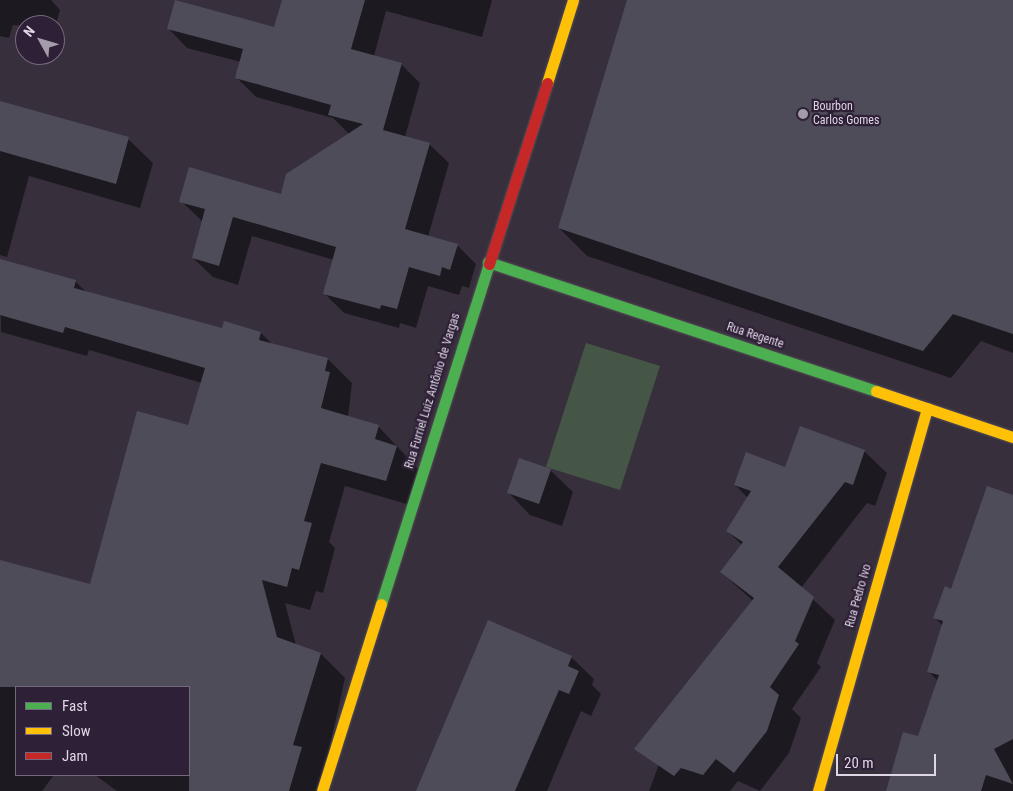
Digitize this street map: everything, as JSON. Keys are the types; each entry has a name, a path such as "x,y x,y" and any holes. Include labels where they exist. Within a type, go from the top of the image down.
{"street":[{"name":"Rua Furriel Luiz Antônio de Vargas","path":"322,791 488,262 573,0"},
{"name":"Rua Regente","path":"488,262 1013,437"},
{"name":"Rua Pedro Ivo","path":"818,791 927,408"}],"green space":[{"path":"586,343 660,366 620,490 546,467"}],"building":[{"path":"175,0 274,27 282,0 365,0 351,49 402,63 383,130 430,143 405,229 458,244 450,270 442,267 440,276 409,267 397,309 381,305 380,309 323,294 336,247 233,217 219,266 192,258 205,209 179,202 189,167 281,194 286,174 363,124 328,115 331,105 235,78 243,49 167,29"},
{"name":"Bourbon Carlos Gomes","path":"627,0 1013,0 1013,334 953,314 923,351 558,228"},
{"path":"0,101 129,137 116,184 0,151"},
{"path":"0,259 76,280 74,288 222,328 224,321 261,332 259,340 328,358 325,371 330,372 321,408 379,425 375,439 397,446 386,481 321,463 304,521 312,523 299,570 292,568 287,587 262,580 277,637 321,653 293,745 302,747 289,791 189,791 190,686 0,687 0,560 90,584 137,411 188,425 205,368 65,327 63,333 0,315"},
{"path":"800,426 865,450 853,485 845,482 778,567 814,597 795,641 799,644 770,687 779,695 767,731 734,773 716,759 703,775 681,768 674,776 634,749 754,598 720,572 743,542 726,531 751,491 734,485 746,452 785,467"},
{"path":"519,458 551,469 539,504 507,493"},
{"path":"987,486 1013,495 1013,739 994,749 1013,784 986,775 981,791 886,791 903,732 918,736 939,675 927,672 943,621 933,618 945,586 951,589"},
{"path":"488,620 572,656 568,666 579,671 569,694 559,690 515,791 416,791"}],"traffic: fast":[{"path":"488,262 876,391"},
{"path":"381,604 489,264"}],"traffic: slow":[{"path":"547,83 573,0"},
{"path":"876,391 1013,437"},
{"path":"818,791 927,408"},
{"path":"322,791 381,604"}],"traffic: jam":[{"path":"489,264 547,83"}],"place":[{"name":"Bourbon Carlos Gomes","path":"803,114"}]}
